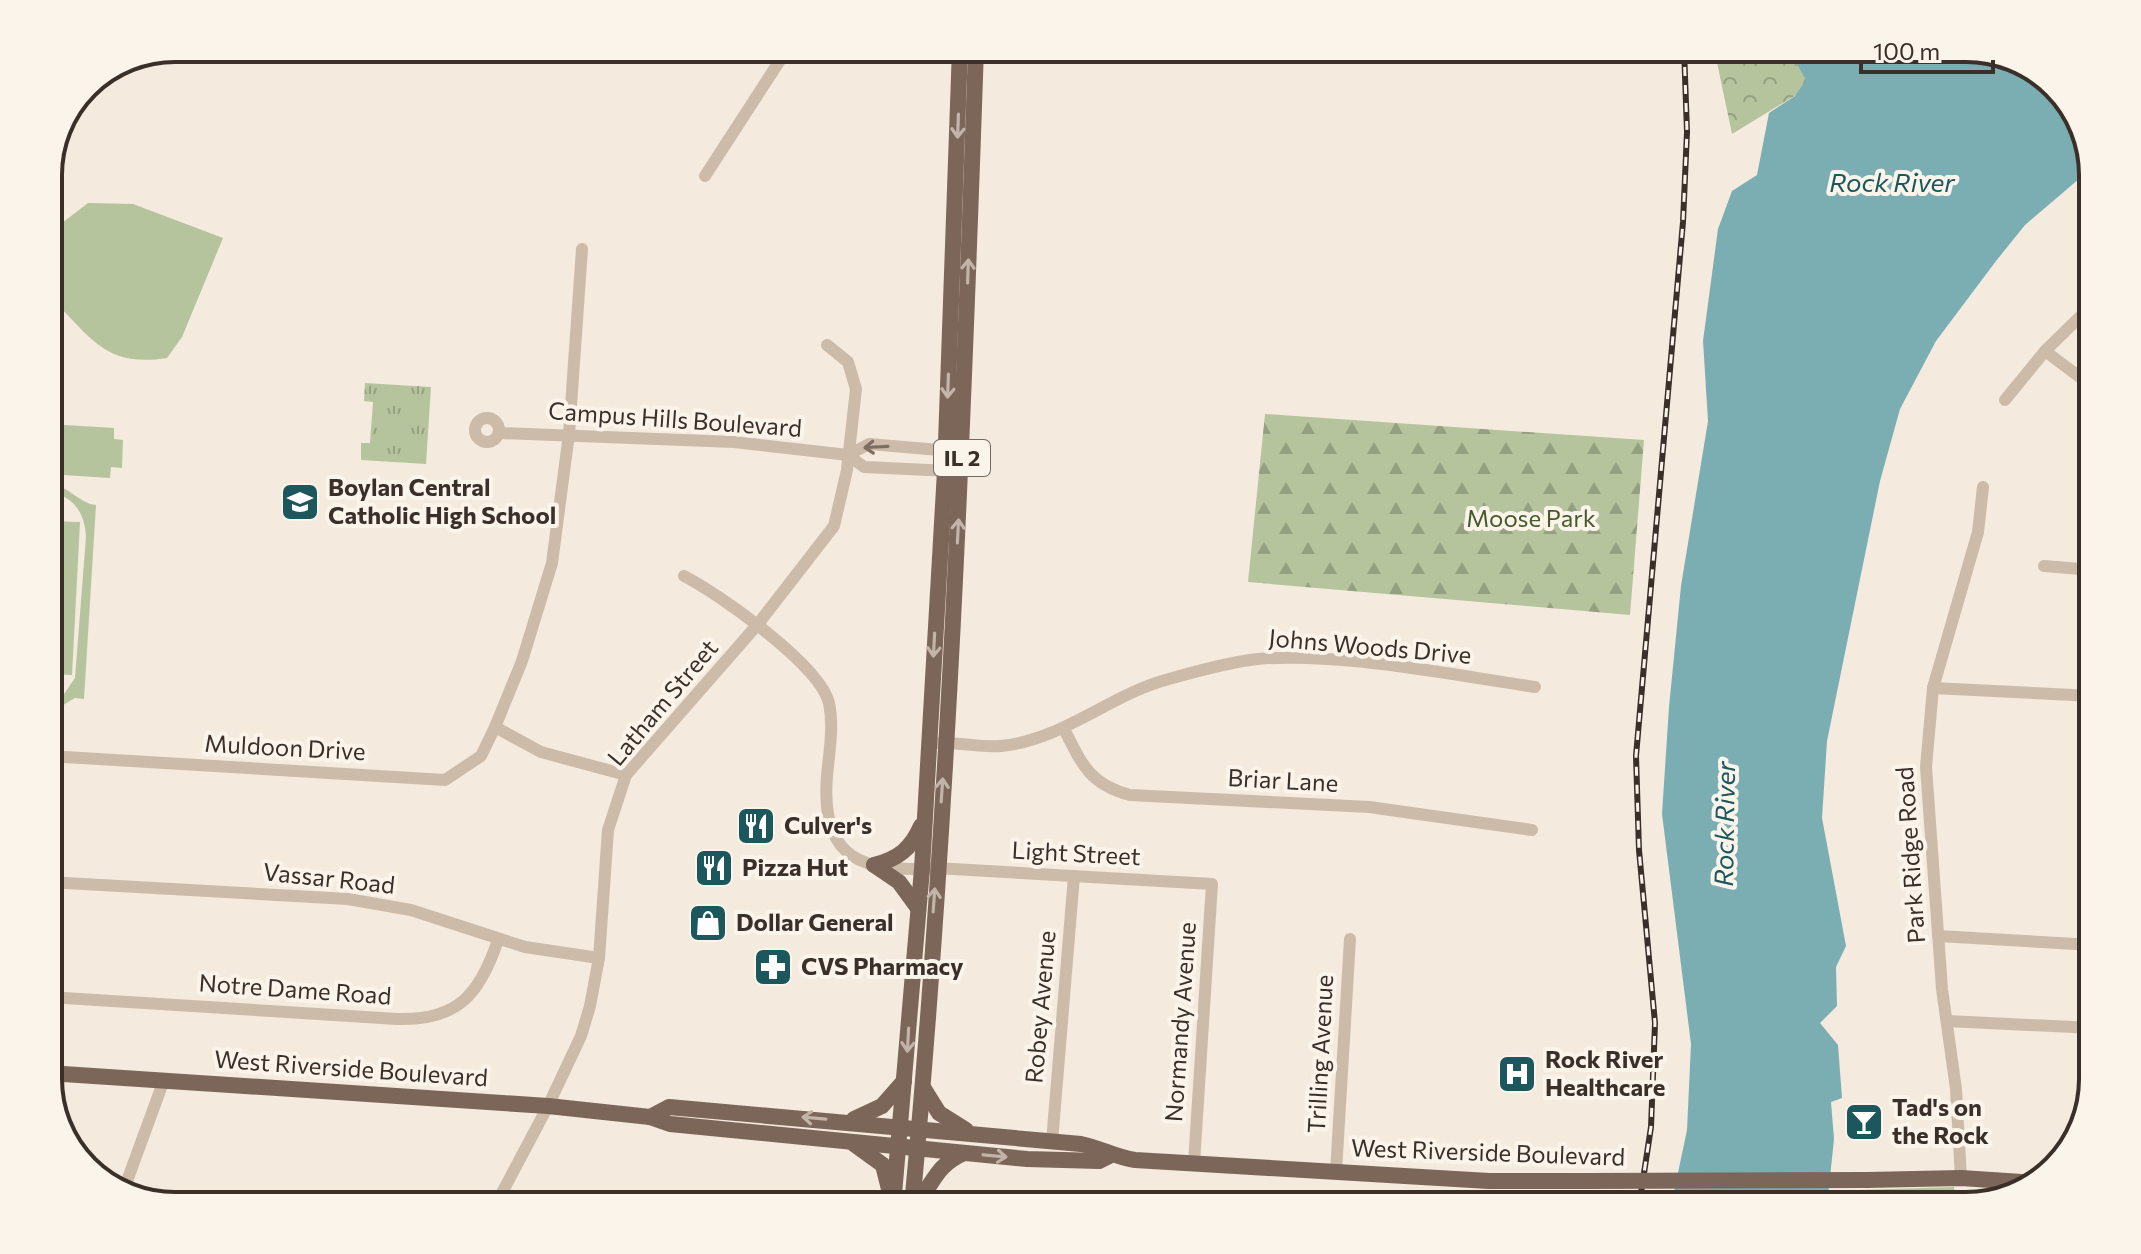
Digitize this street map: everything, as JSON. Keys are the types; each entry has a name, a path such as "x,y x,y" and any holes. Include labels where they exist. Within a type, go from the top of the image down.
{"main road":[{"name":"IL 2","path":"954,452 960,62"},
{"name":"IL 2","path":"913,1192 923,1089 929,868 975,62"},
{"name":"IL 2","path":"894,1192 918,908 929,868 925,817 937,743"},
{"path":"874,865 893,860 911,845 925,817"},
{"path":"874,865 899,882 918,908"},
{"name":"West Riverside Boulevard","path":"62,1074 548,1106 650,1117 670,1124 1079,1161 1099,1161 1109,1156 1489,1181 1961,1178 2012,1181"},
{"path":"848,1121 882,1106 905,1080"},
{"path":"923,1089 939,1113 979,1136"},
{"name":"West Riverside Boulevard","path":"650,1117 669,1107 848,1121 1101,1148 1109,1156"},
{"path":"849,1142 883,1165 890,1192"},
{"path":"924,1192 933,1174 964,1153"}],"street":[{"path":"705,176 779,62"},
{"name":"Muldoon Drive","path":"62,757 445,780 481,756 522,661 552,563 569,434 582,249"},
{"path":"2005,400 2045,351 2079,318"},
{"name":"Latham Street","path":"502,1192 581,1036 599,958 608,830 626,775 758,624 834,526 848,455 856,389 848,362 827,345"},
{"path":"2045,351 2079,376"},
{"name":"Campus Hills Boulevard","path":"500,433 734,442 848,455 864,467 953,471"},
{"name":"Campus Hills Boulevard","path":"848,455 869,444 954,452"},
{"name":"Park Ridge Road","path":"1961,1178 1956,1089 1938,936 1926,792 1933,688 1978,532 1983,487"},
{"path":"2044,566 2079,569"},
{"path":"684,576 712,590 758,624 817,681 829,702 827,821 844,853 874,865"},
{"name":"Johns Woods Drive","path":"937,743 1001,746 1064,729 1118,699 1166,679 1258,659 1320,660 1424,670 1535,687"},
{"path":"1933,688 2079,695"},
{"path":"495,727 541,752 626,775"},
{"name":"Briar Lane","path":"1064,729 1085,770 1106,789 1130,795 1369,807 1532,830"},
{"name":"Light Street","path":"874,865 1212,884"},
{"name":"Robey Avenue","path":"1052,1142 1074,876"},
{"name":"Vassar Road","path":"62,883 348,899 411,910 498,940 599,958"},
{"name":"Normandy Avenue","path":"1194,1163 1212,884"},
{"path":"1938,936 2079,944"},
{"name":"Trilling Avenue","path":"1336,1172 1350,939"},
{"name":"Notre Dame Road","path":"62,998 397,1019 428,1017 443,1013 469,996 488,969 498,940"},
{"path":"1947,1021 2079,1027"},
{"path":"127,1181 164,1080"}],"green space":[{"path":"1717,62 1850,62 1732,134"},
{"path":"88,203 133,204 223,238 182,337 167,358 147,360 116,355 93,340 62,309 62,223"},
{"path":"365,383 431,387 426,464 361,460 361,443 370,443 373,402 364,401"},
{"name":"Moose Park","path":"1265,414 1644,440 1630,615 1248,582"},
{"path":"62,425 114,428 114,439 123,440 122,468 111,467 110,478 62,475"},
{"path":"62,487 85,502 96,505 84,699 75,698 62,706 62,697 75,678 86,537 80,513 64,497"},
{"path":"62,521 80,522 72,675 62,675"},
{"path":"1954,1187 1955,1192 1824,1192"}],"water":[{"name":"Rock River","path":"1796,62 1966,62 2009,71 2041,90 2060,112 2077,153 2079,179 2025,225 1936,341 1900,409 1880,481 1827,741 1822,818 1846,946 1836,967 1837,1006 1820,1023 1838,1045 1842,1098 1831,1102 1834,1139 1828,1192 1674,1192 1687,1130 1691,1044 1662,814 1681,586 1708,421 1703,341 1718,229 1732,191 1757,175 1769,113 1795,96 1806,80"}],"railway":[{"path":"1641,1192 1651,1127 1655,1023 1639,850 1636,756 1683,222 1687,132 1684,62"}],"place":[{"name":"Boylan Central Catholic High School","path":"300,502"},
{"name":"Culver's","path":"756,826"},
{"name":"Pizza Hut","path":"714,868"},
{"name":"Dollar General","path":"708,923"},
{"name":"CVS Pharmacy","path":"773,967"},
{"name":"Rock River Healthcare","path":"1517,1074"},
{"name":"Tad's on the Rock","path":"1864,1122"}]}
